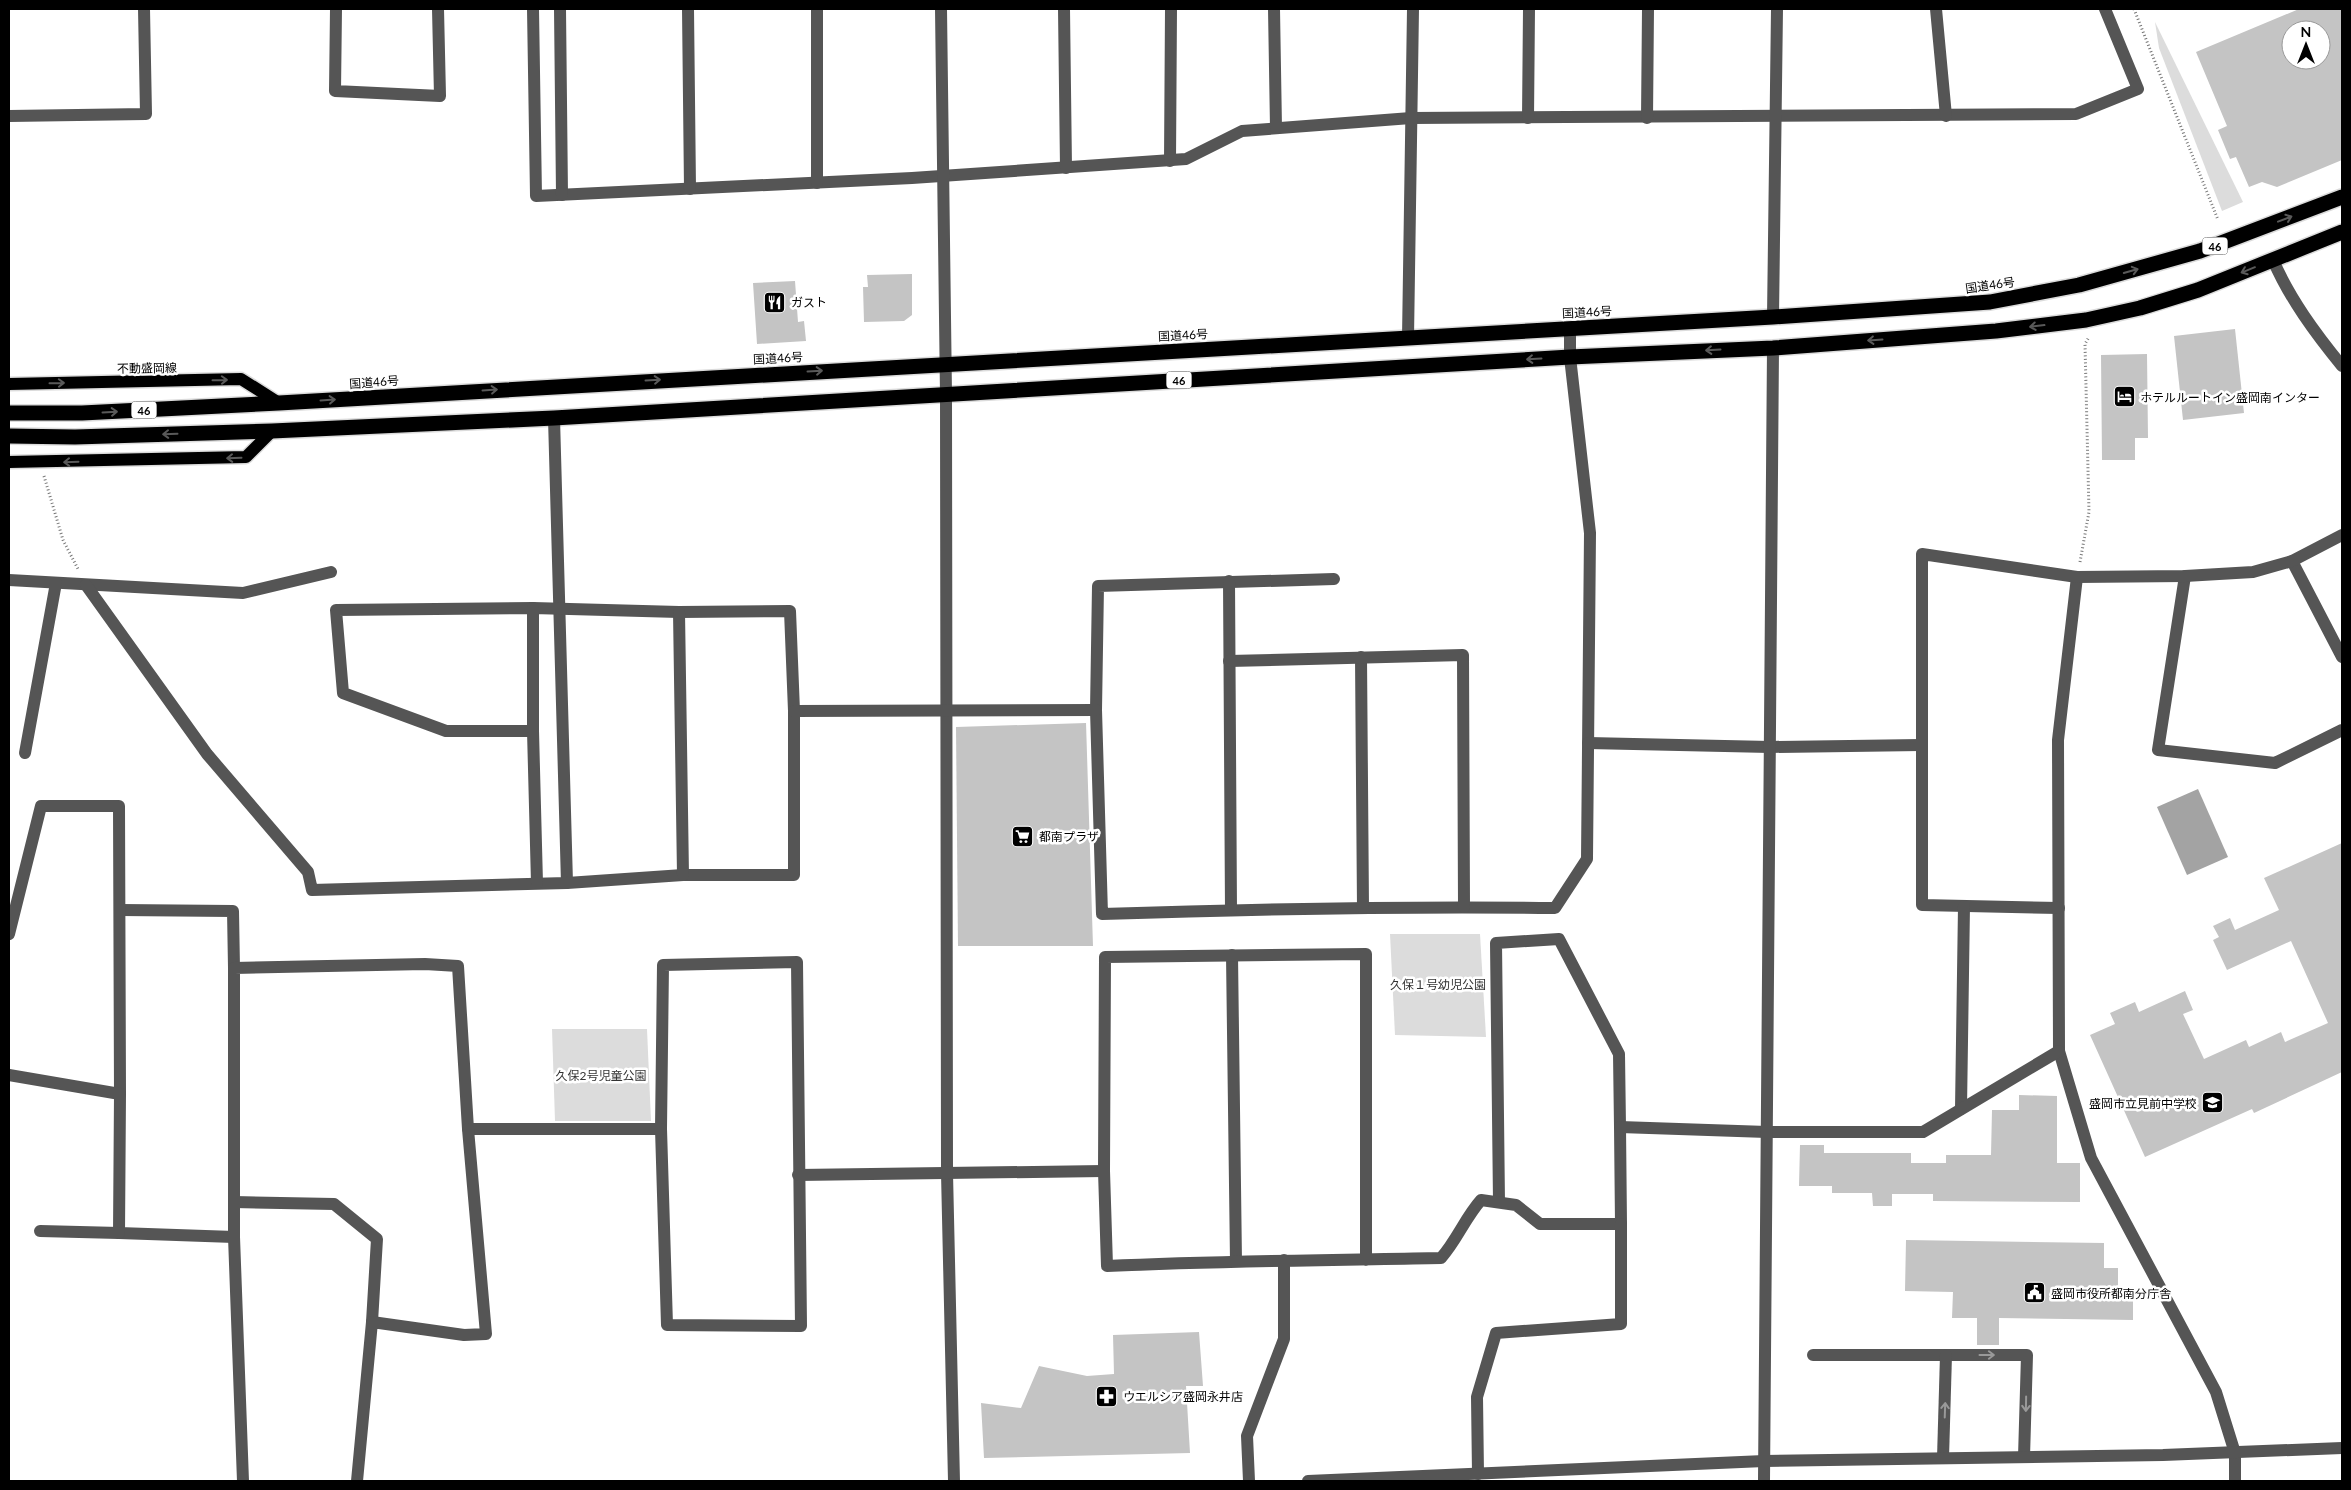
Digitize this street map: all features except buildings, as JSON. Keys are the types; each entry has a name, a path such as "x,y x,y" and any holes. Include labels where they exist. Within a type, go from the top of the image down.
{"highway":[{"name":"国道46号","path":"9,413 82,413 280,403 1773,317 1990,302 2079,285 2200,252 2342,197"},
{"name":"46","path":"9,436 75,437 272,431 554,418 1570,357 1773,348 1996,331 2086,320 2140,308 2198,290 2342,232"}],"main road":[{"name":"不動盛岡線","path":"9,383 241,379 280,403"},
{"path":"9,462 43,463 246,457 272,431"}],"street":[{"path":"9,116 146,114 144,9"},
{"path":"336,9 335,91 440,96 438,9"},
{"path":"533,9 536,196 944,176 1170,161 1186,159 1242,131 1411,118 2076,114 2138,89 2105,9"},
{"path":"560,9 562,195"},
{"path":"688,9 690,189"},
{"path":"817,9 817,182"},
{"path":"941,9 946,364 947,1173 954,1481"},
{"path":"1064,9 1066,168"},
{"path":"1170,9 1170,161"},
{"path":"1274,9 1276,128"},
{"path":"1408,338 1413,9"},
{"path":"1528,118 1529,9"},
{"path":"1647,118 1648,9"},
{"path":"1773,317 1777,9"},
{"path":"1936,9 1946,116"},
{"path":"2272,260 2285,288 2320,339 2342,366"},
{"path":"1334,580 1098,586 1096,710 1102,914 1362,908 1555,908 1587,859 1590,533 1570,357 1570,328"},
{"path":"1764,1481 1773,348"},
{"path":"554,418 567,883"},
{"path":"2059,908 1922,906 1922,554 2077,577 2185,576 2253,572 2292,561 2342,535"},
{"path":"2292,561 2342,657"},
{"path":"9,580 243,593 331,572"},
{"path":"2185,576 2158,750 2275,763 2342,730"},
{"path":"2077,577 2058,740 2059,1051 2091,1158 2216,1392 2235,1453 2234,1481"},
{"path":"1229,582 1230,910"},
{"path":"25,753 56,583"},
{"path":"86,585 207,754 308,872 312,890 567,883 683,875 794,875 794,711 790,611 679,612 533,608 336,610 342,693 446,731 533,731"},
{"path":"533,608 533,731 537,883"},
{"path":"679,612 683,875"},
{"path":"1229,661 1463,655 1464,907"},
{"path":"1361,657 1362,908"},
{"path":"794,711 947,712 1096,710"},
{"path":"1588,743 1770,747 1921,745"},
{"path":"9,934 41,806 119,806 119,1233"},
{"path":"1961,1109 1964,906"},
{"path":"120,910 233,911 234,1237 243,1481"},
{"path":"1478,1474 1477,1397 1496,1333 1621,1324 1619,1054 1559,939 1496,943 1499,1202"},
{"path":"1366,1260 1366,954 1105,956 1104,1171 1107,1266 1236,1261 1366,1260 1441,1258 1451,1246 1469,1214 1481,1200 1516,1205 1540,1224 1621,1224"},
{"path":"1232,955 1236,1261"},
{"path":"796,962 801,1326 667,1325 662,1129 664,966 796,962"},
{"path":"234,968 425,964 458,966 468,1129 486,1334 464,1335 372,1322"},
{"path":"1620,1127 1767,1132 1923,1132 2059,1051"},
{"path":"9,1075 120,1094"},
{"path":"468,1129 662,1129"},
{"path":"798,1175 1104,1171"},
{"path":"234,1202 334,1204 377,1239 372,1322 357,1481"},
{"path":"40,1231 234,1237"},
{"path":"1249,1481 1247,1436 1284,1339 1284,1260"},
{"path":"1813,1355 2027,1355 2024,1457"},
{"path":"1943,1458 1946,1355"},
{"path":"1308,1481 1764,1461 2235,1453 2342,1448"}],"path":[{"path":"2134,9 2218,220"},
{"path":"2077,577 2089,512 2085,344 2090,336"},
{"path":"43,463 44,479 63,540 86,585"}],"green space":[{"path":"2155,22 2243,202 2222,211 2159,48"},
{"name":"久保１号幼児公園","path":"1390,934 1480,934 1486,1037 1395,1035"},
{"name":"久保2号児童公園","path":"552,1029 647,1029 651,1121 555,1121"}],"shaded area":[{"path":"2198,789 2228,857 2187,875 2157,807"}],"place":[{"name":"ガスト","path":"775,302"},
{"name":"ホテルルートイン盛岡南インター","path":"2124,397"},
{"name":"都南プラザ","path":"1023,836"},
{"name":"盛岡市立見前中学校","path":"2213,1103"},
{"name":"盛岡市役所都南分庁舎","path":"2035,1293"},
{"name":"ウエルシア盛岡永井店","path":"1107,1396"}]}
